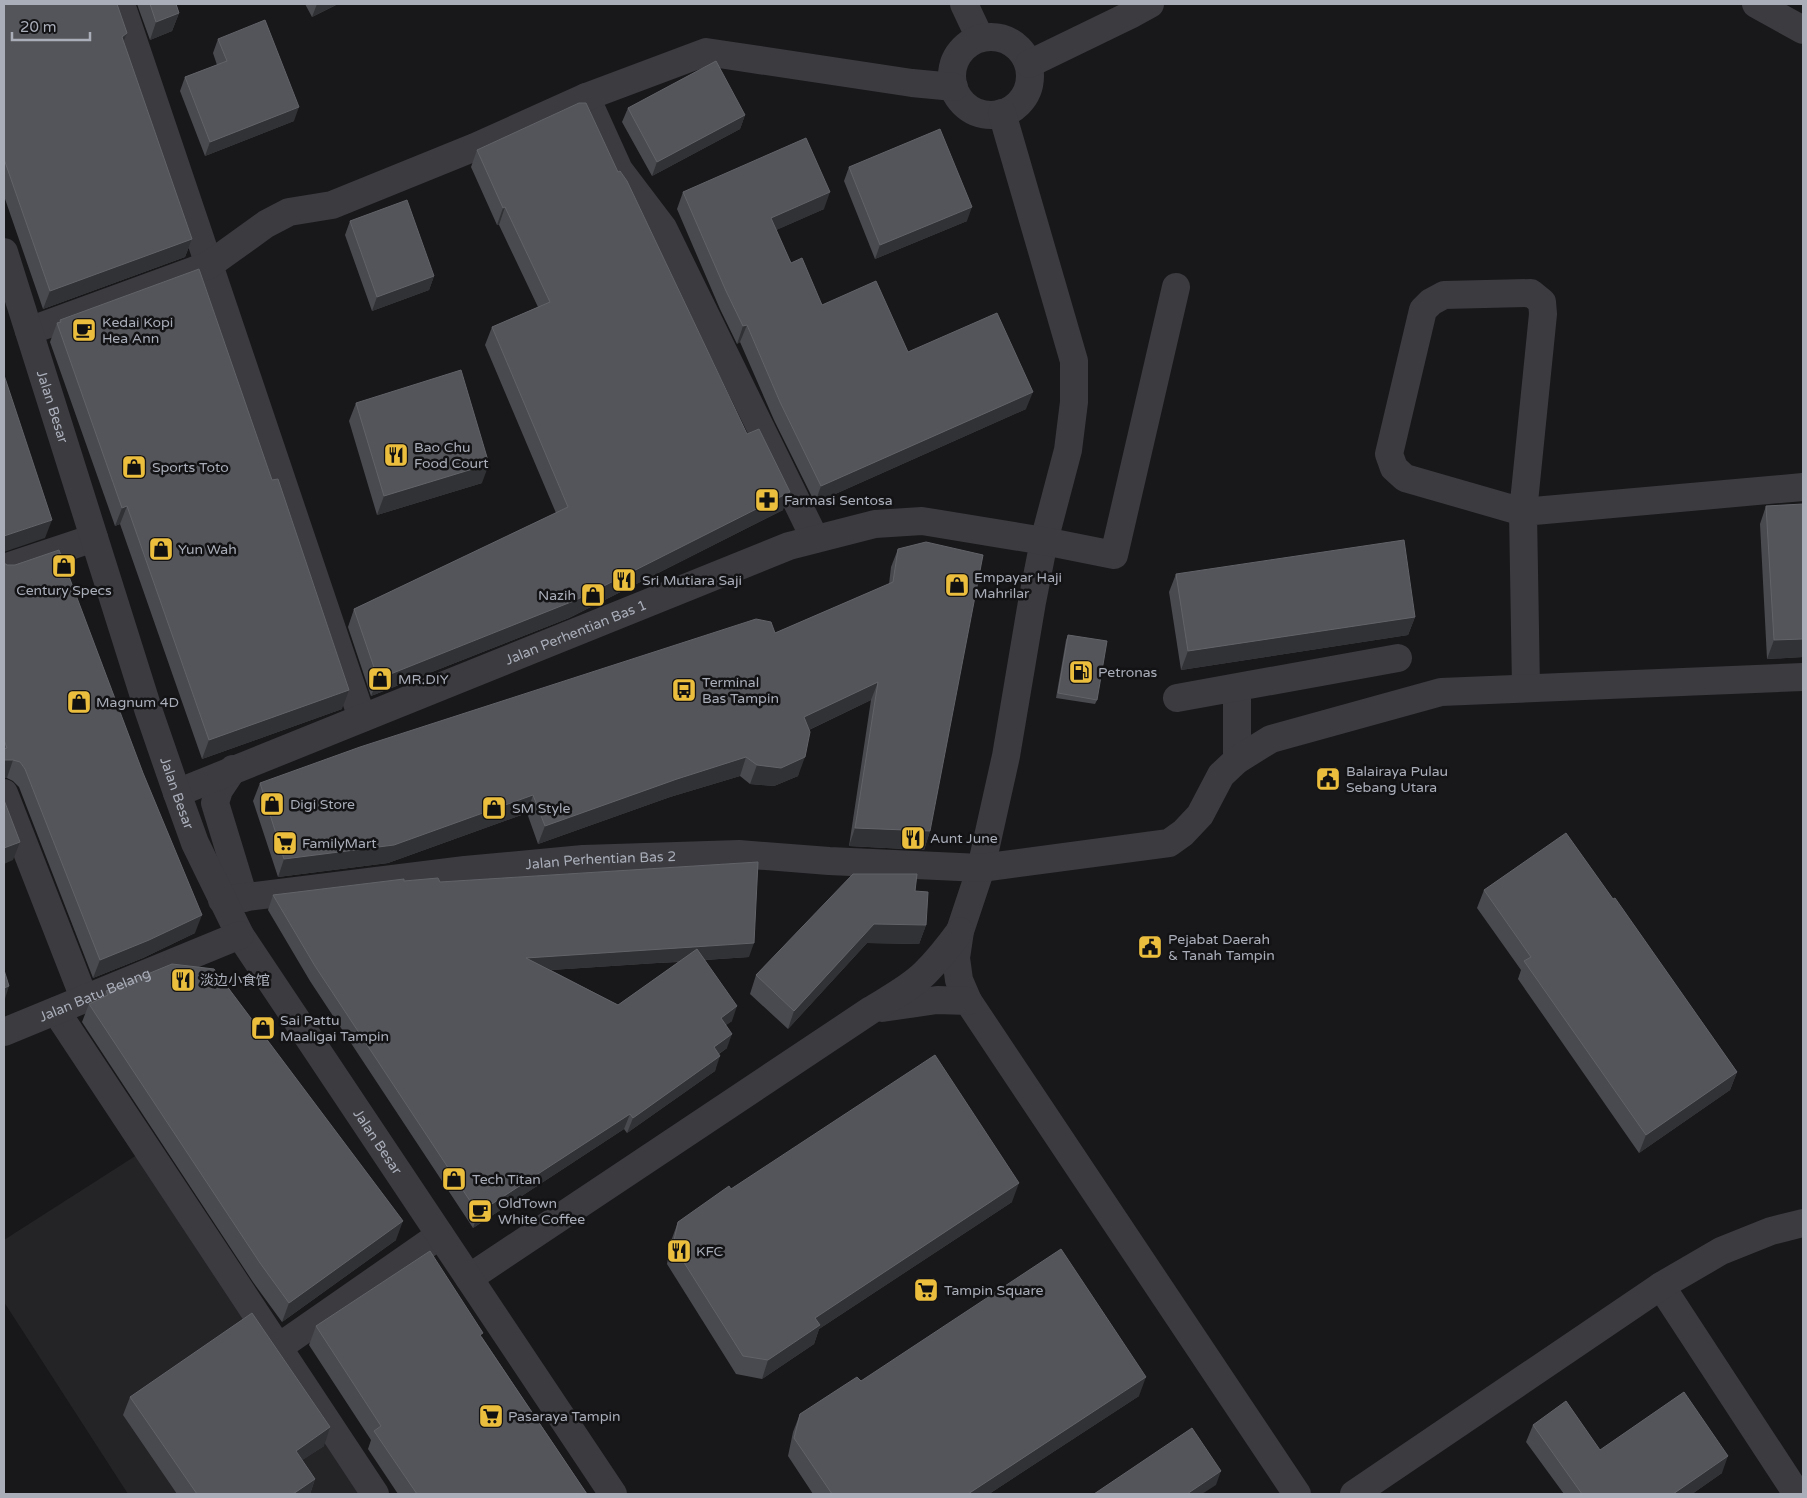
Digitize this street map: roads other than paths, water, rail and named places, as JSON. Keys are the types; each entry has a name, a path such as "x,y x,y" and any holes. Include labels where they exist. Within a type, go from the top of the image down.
{"street":[{"path":"121,4 362,718"},
{"path":"964,4 980,38"},
{"path":"1029,64 1130,16 1150,4"},
{"path":"1756,4 1803,30"},
{"path":"992,36 1015,44 1029,64 1028,88 1022,99 1013,108 1002,113 990,115 978,113 967,107 959,98 954,87 952,75 954,63 960,52 980,38 992,36"},
{"path":"29,331 209,265 266,224 289,212 332,204 476,147 586,97 706,52 912,83 954,87"},
{"path":"586,97 619,170 663,228 814,538"},
{"path":"1002,113 1074,361 1074,402 1068,450 1044,542 1032,602 1006,756 981,868 960,931 956,958 959,980 968,1001 1297,1494"},
{"name":"Jalan Besar","path":"4,252 94,538 177,792 195,843 233,899 240,935 614,1494"},
{"name":"Jalan Perhentian Bas 1","path":"177,792 814,538 875,524 922,521 1114,555 1176,287"},
{"path":"1526,688 1523,512 1543,314 1542,302 1531,293 1444,296 1431,302 1423,310 1389,454 1394,468 1405,478 1523,512 1803,487"},
{"path":"4,568 94,538"},
{"path":"1177,698 1398,658"},
{"name":"Jalan Perhentian Bas 2","path":"233,899 465,870 582,859 739,854 829,861 981,868 1169,843 1183,833 1200,815 1221,775 1237,760 1271,739 1441,692 1803,677"},
{"path":"1236,688 1237,760"},
{"path":"233,770 219,790 215,803 233,899"},
{"path":"4,793 84,998"},
{"path":"469,1278 908,987 925,974 960,931"},
{"name":"Jalan Batu Belang","path":"4,1032 240,935"},
{"path":"871,1010 937,1000 968,1001"},
{"path":"56,1011 375,1494"},
{"path":"1354,1494 1662,1286 1721,1251 1771,1231 1803,1223"},
{"path":"279,1347 440,1235"},
{"path":"1662,1286 1798,1494"}],"place":[{"name":"Kedai Kopi Hea Ann","path":"84,330"},
{"name":"Bao Chu Food Court","path":"396,455"},
{"name":"Sports Toto","path":"134,467"},
{"name":"Farmasi Sentosa","path":"767,500"},
{"name":"Yun Wah","path":"161,549"},
{"name":"Century Specs","path":"64,566"},
{"name":"Sri Mutiara Saji","path":"624,580"},
{"name":"Empayar Haji Mahrilar","path":"957,585"},
{"name":"Nazih","path":"593,595"},
{"name":"Petronas","path":"1081,672"},
{"name":"MR.DIY","path":"380,679"},
{"name":"Terminal Bas Tampin","path":"684,690"},
{"name":"Magnum 4D","path":"79,702"},
{"name":"Balairaya Pulau Sebang Utara","path":"1328,779"},
{"name":"Digi Store","path":"272,804"},
{"name":"SM Style","path":"494,808"},
{"name":"Aunt June","path":"913,838"},
{"name":"FamilyMart","path":"285,843"},
{"name":"Pejabat Daerah & Tanah Tampin","path":"1150,947"},
{"name":"淡边小食馆","path":"183,980"},
{"name":"Sai Pattu Maaligai Tampin","path":"263,1028"},
{"name":"Tech Titan","path":"454,1179"},
{"name":"OldTown White Coffee","path":"480,1211"},
{"name":"KFC","path":"679,1251"},
{"name":"Tampin Square","path":"926,1290"},
{"name":"Pasaraya Tampin","path":"491,1416"}]}
